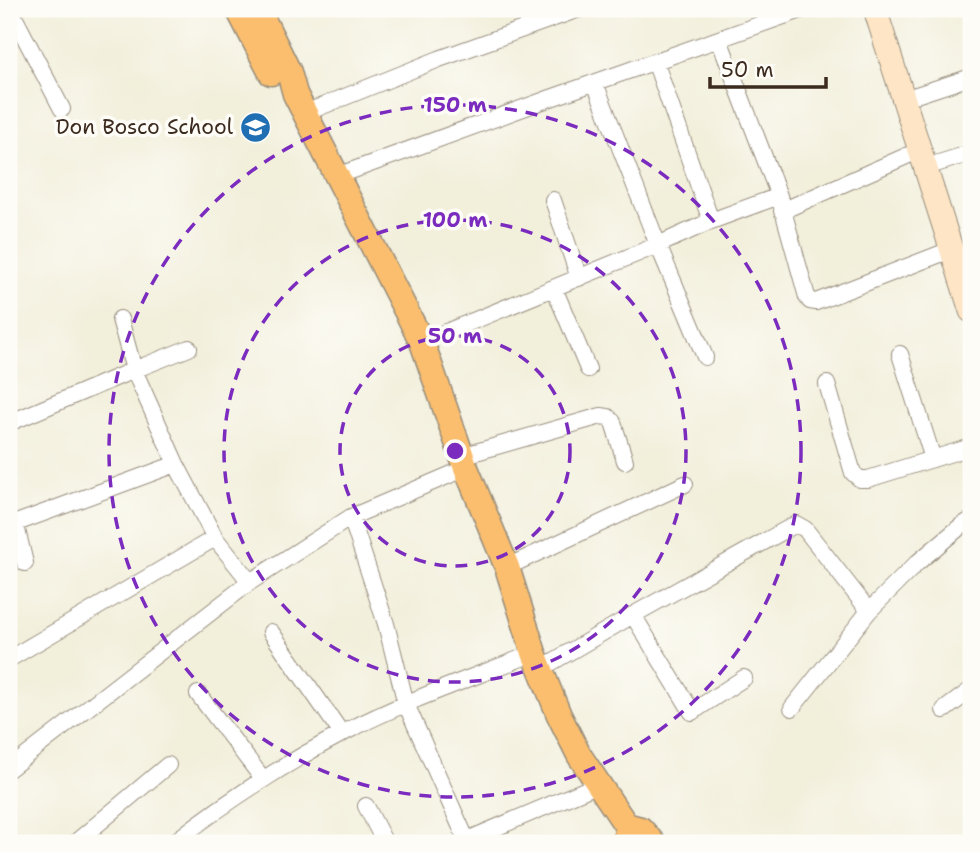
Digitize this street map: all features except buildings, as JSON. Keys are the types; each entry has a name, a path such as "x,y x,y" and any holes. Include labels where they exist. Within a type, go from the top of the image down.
{"main road":[{"path":"238,9 274,80 300,103"},
{"path":"258,9 289,72 300,103 422,342 464,462 506,567 537,661 569,737 628,834 641,829 653,843"},
{"path":"875,9 971,312"}],"street":[{"path":"10,9 62,109"},
{"path":"300,103 439,59 579,9"},
{"path":"337,177 804,9"},
{"path":"719,39 780,203 810,302 953,249"},
{"path":"655,61 711,221"},
{"path":"904,99 971,77"},
{"path":"595,83 658,245 705,356"},
{"path":"422,342 711,221 780,203 923,158 971,153"},
{"path":"553,200 579,278"},
{"path":"554,288 588,369"},
{"path":"120,319 134,370 176,464 215,538 250,582"},
{"path":"9,423 189,348"},
{"path":"900,354 933,459"},
{"path":"827,384 853,473 860,479 868,479 971,447"},
{"path":"9,769 250,582 351,517 464,462 601,416 608,417 612,422 625,461"},
{"path":"25,563 16,526 19,522 176,464"},
{"path":"506,567 685,484"},
{"path":"351,517 386,624 406,704 463,842 599,784"},
{"path":"792,708 869,611 917,563 971,520"},
{"path":"173,843 282,766 342,734 406,704 537,661 633,615 796,524 805,529 869,611"},
{"path":"9,659 215,538"},
{"path":"633,615 697,719 744,678"},
{"path":"271,632 342,734"},
{"path":"944,710 971,690"},
{"path":"198,694 263,779"},
{"path":"75,843 168,765"},
{"path":"366,806 385,843"}],"place":[{"name":"Don Bosco School","path":"256,127"}]}
